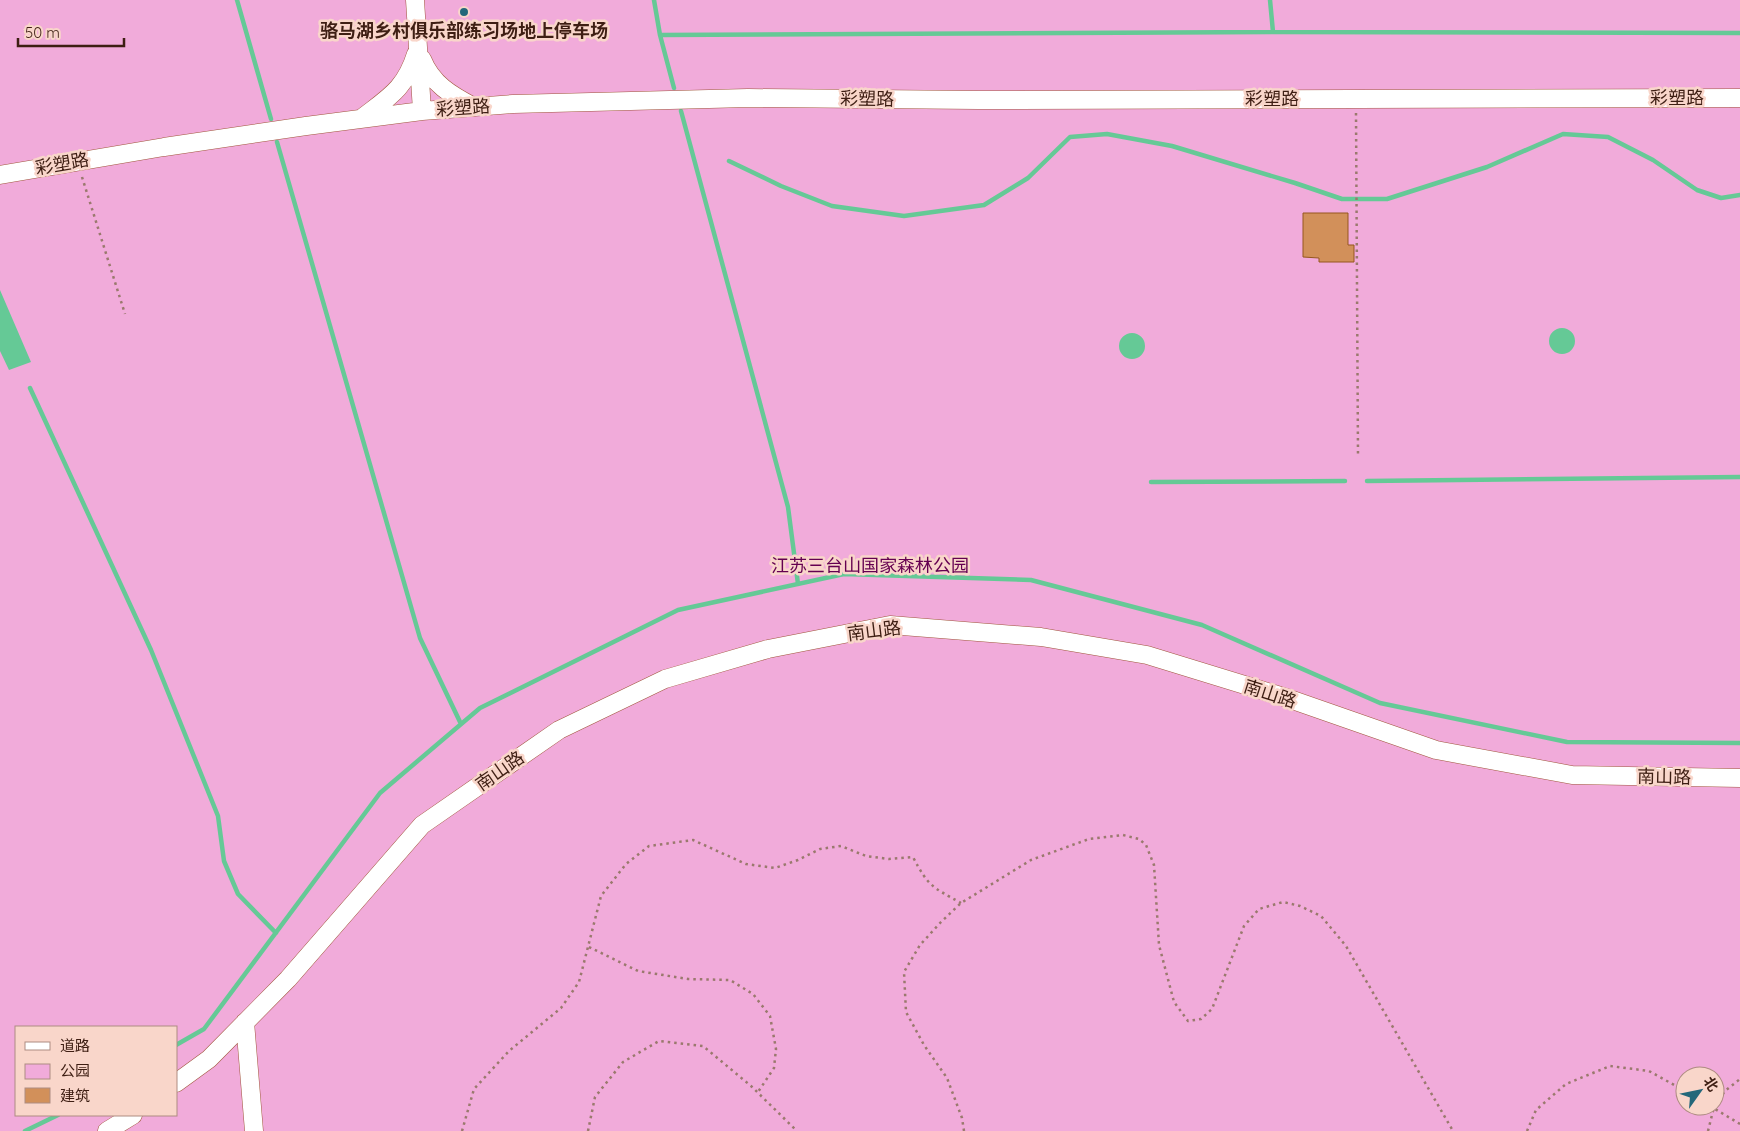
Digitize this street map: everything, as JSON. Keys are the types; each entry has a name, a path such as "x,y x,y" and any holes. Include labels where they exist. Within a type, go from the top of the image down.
{"street":[{"path":"415,0 422,111"},
{"path":"418,49 432,79 452,95 474,107"},
{"path":"361,119 396,92 404,83 411,70 418,49"},
{"name":"彩塑路","path":"0,175 164,147 361,119 422,111 513,104 748,98 978,100 1740,98"},
{"name":"南山路","path":"178,1082 208,1059 288,979 422,826 559,730 664,678 768,649 890,625 1041,637 1147,655 1284,697 1436,750 1572,775 1740,778"},
{"path":"246,1022 254,1131"},
{"path":"107,1131 131,1116"}],"path":[{"path":"1356,99 1358,454"},
{"path":"77,162 125,314"},
{"path":"964,1131 962,1118 947,1078 924,1045 906,1012 904,972 920,945 961,903 1031,860 1089,839 1123,835 1140,839 1146,845 1154,865 1158,945 1174,1002 1188,1021 1201,1020 1212,1009 1244,926 1259,909 1283,902 1300,906 1321,916 1346,946 1453,1131"},
{"path":"462,1131 474,1089 509,1052 561,1008 579,982 601,896 626,864 650,846 693,840 746,864 775,868 798,860 820,848 841,846 866,856 889,859 913,857 924,877 933,888 961,903"},
{"path":"589,947 638,971 688,979 730,980 753,994 770,1016 776,1049 774,1068 758,1092"},
{"path":"588,1131 594,1097 623,1062 659,1041 703,1046 758,1092 796,1131"},
{"path":"1527,1131 1536,1110 1566,1084 1610,1066 1649,1070 1675,1085"},
{"path":"1725,1091 1740,1079"},
{"path":"1725,1114 1740,1124"},
{"path":"1708,1131 1711,1116"}],"green space":[{"name":"江苏三台山国家森林公园","path":"0,0 1740,0 1740,1131 0,1131"}],"shaded area":[{"path":"0,290 31,362 9,370 0,351"},
{"path":"1562,328 1571,332 1575,341 1571,350 1562,354 1553,350 1549,341 1553,332"},
{"path":"1132,333 1141,337 1145,346 1141,355 1132,359 1123,355 1119,346 1123,337"}],"building":[{"path":"1303,213 1348,213 1348,245 1354,245 1354,262 1319,262 1319,258 1303,257"}],"waterway":[{"path":"237,0 271,119"},
{"path":"654,0 660,35 1273,32 1270,0"},
{"path":"1273,32 1740,33"},
{"path":"660,35 674,88"},
{"path":"681,111 788,507 798,584"},
{"path":"729,161 781,186 832,206 904,216 984,205 1028,178 1070,137 1107,134 1172,146 1342,199 1387,199 1487,167 1563,134 1608,137 1653,160 1697,190 1721,198 1740,195"},
{"path":"277,142 420,638 461,724"},
{"path":"30,388 151,650 218,816 224,861 238,894 276,933"},
{"path":"1367,481 1740,477"},
{"path":"1151,482 1345,481"},
{"path":"178,1044 204,1029 380,793 480,708 678,610 844,574 1031,580 1202,625 1380,703 1567,742 1740,743"},
{"path":"25,1131 56,1116"}],"place":[{"name":"骆马湖乡村俱乐部练习场地上停车场","path":"464,12"}]}
